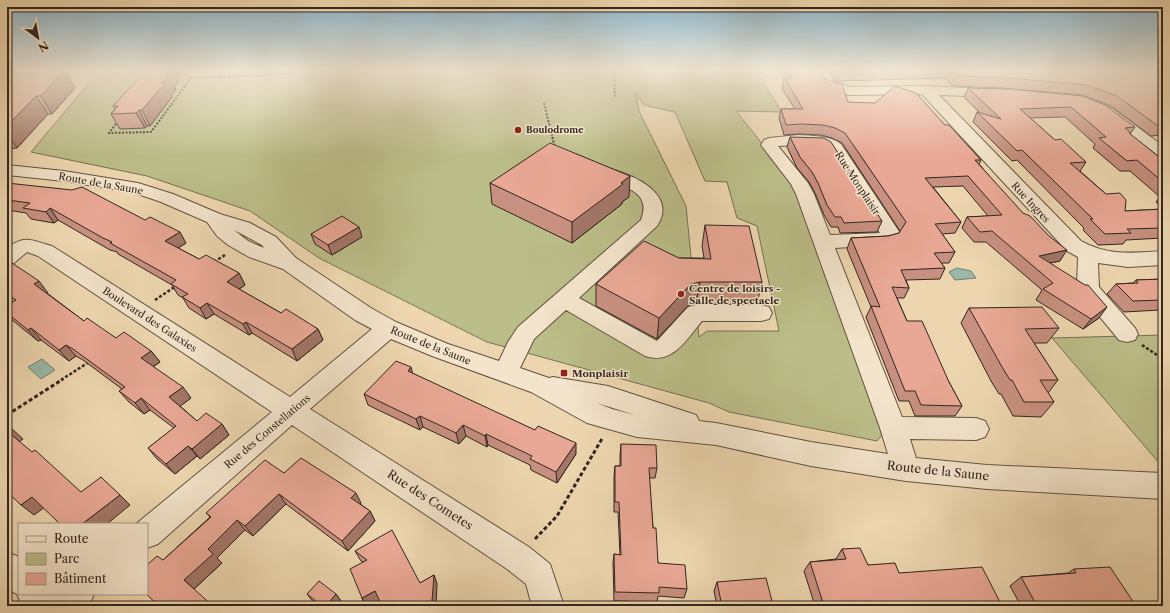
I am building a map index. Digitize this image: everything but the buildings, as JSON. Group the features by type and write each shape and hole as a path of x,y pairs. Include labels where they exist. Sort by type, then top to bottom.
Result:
{"street":[{"name":"Rue Ingres","path":"934,99 1068,242 1088,254 1115,260 1163,258"},
{"path":"1095,105 1110,114 1163,154"},
{"name":"Rue Monplaisir","path":"824,242 883,239 889,236 890,233 835,148 819,142 779,141 770,143 769,145 771,148 799,183 824,242 893,428 906,469"},
{"path":"505,373 510,365 519,342 526,333 646,227 654,213 653,201 650,196 639,187 556,152"},
{"name":"Route de la Saune","path":"7,170 71,176 138,188 167,198 213,218 227,235 242,245 252,251 289,263 343,300 388,328 422,343 540,386 596,415 637,426 716,434 811,454 906,469 987,477 1163,486"},
{"name":"Boulevard des Galaxies","path":"7,258 15,242 45,251 292,410"},
{"path":"1088,254 1088,287 1091,293 1127,334"},
{"path":"564,299 653,350 665,348 696,313 761,313"},
{"name":"Rue des Constellations","path":"148,533 388,328"},
{"name":"Rue des Cometes","path":"292,410 518,558 539,575 548,606"},
{"path":"893,428 976,429"},
{"path":"7,566 18,578"},
{"path":"34,595 44,606"},
{"path":"64,606 77,595"}],"path":[{"path":"119,121 109,133 151,132 176,99"},
{"path":"544,103 556,152"},
{"path":"211,264 229,252"},
{"path":"152,303 180,284"},
{"path":"1127,334 1163,359"},
{"path":"7,415 94,359"},
{"path":"518,558 557,516 604,435"}],"green space":[{"path":"76,99 636,99 639,111 686,206 699,337 707,331 779,331 757,226 737,218 727,182 705,181 675,112 644,105 639,99 773,99 782,112 736,111 787,175 796,190 882,435 877,441 729,412 709,403 487,342 319,258 250,211 147,176 31,152"},
{"path":"1163,335 1163,464 1160,464 1052,338"}],"shaded area":[{"path":"957,268 971,271 976,278 955,280 949,272"},
{"path":"42,359 55,370 41,379 28,367"}],"place":[{"name":"Boulodrome","path":"518,130"},
{"name":"Centre de loisirs - Salle de spectacle","path":"681,294"},
{"name":"Monplaisir","path":"564,373"}]}
